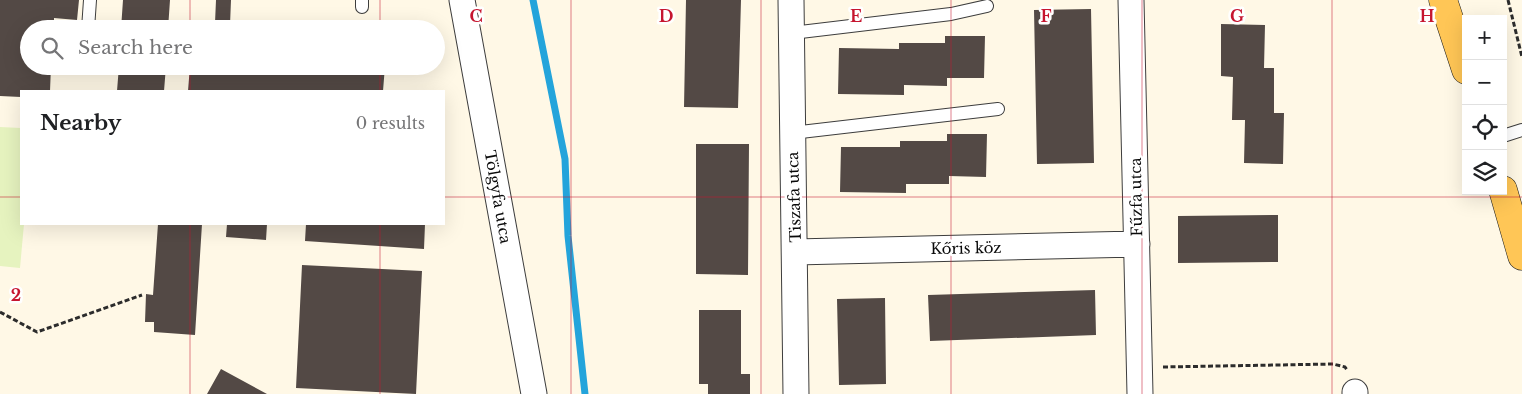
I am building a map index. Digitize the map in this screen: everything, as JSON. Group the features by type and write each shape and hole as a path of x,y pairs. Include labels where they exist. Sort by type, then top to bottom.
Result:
{"main road":[{"path":"1442,0 1463,60"},
{"path":"1504,195 1522,256"}],"street":[{"name":"Tölgyfa utca","path":"462,0 534,394"},
{"name":"Tiszafa utca","path":"791,0 792,133 796,252 796,394"},
{"name":"Fűzfa utca","path":"1131,0 1140,394"},
{"name":"Kőris köz","path":"796,252 1137,244"}],"lane":[{"path":"89,20 90,0"},
{"path":"792,33 951,14 987,6"},
{"path":"792,133 998,109"},
{"path":"1507,135 1522,130"}],"path":[{"path":"1508,0 1522,57"},
{"path":"0,312 37,332 142,295"},
{"path":"1140,368 1333,364 1345,367 1354,393"}],"green space":[{"path":"0,127 20,128 20,225 24,225 20,268 0,266"}],"building":[{"path":"0,0 79,0 77,20 54,18 54,20 20,20 20,75 51,75 50,90 20,90 20,97 0,96"},
{"path":"123,0 170,0 169,20 122,20"},
{"path":"216,0 231,0 230,20 215,20"},
{"path":"686,0 741,0 738,108 684,107"},
{"path":"1091,9 1094,163 1037,164 1034,10"},
{"path":"1221,24 1265,25 1264,68 1274,68 1274,113 1284,113 1283,164 1244,163 1245,120 1232,120 1233,77 1221,76"},
{"path":"945,36 985,36 984,78 947,78 947,86 904,85 904,95 838,94 839,48 899,49 899,43 945,43"},
{"path":"118,75 165,75 164,90 117,90"},
{"path":"189,75 384,75 383,90 188,90"},
{"path":"947,134 987,134 986,177 949,176 949,184 906,184 906,193 840,192 841,147 900,147 900,141 947,141"},
{"path":"696,144 749,144 748,275 696,274"},
{"path":"1278,215 1278,262 1178,263 1178,216"},
{"path":"158,225 202,225 195,335 154,332 154,322 145,322 146,294 153,295"},
{"path":"227,225 267,225 266,240 226,237"},
{"path":"306,225 425,225 424,249 305,241"},
{"path":"302,265 422,271 416,394 296,388"},
{"path":"1095,290 1096,335 930,341 928,295"},
{"path":"885,298 886,384 839,385 837,299"},
{"path":"699,310 741,310 741,374 750,374 750,394 708,394 708,384 699,384"},
{"path":"221,369 267,394 207,394"}],"waterway":[{"path":"533,0 565,159 568,236 585,394"}]}
